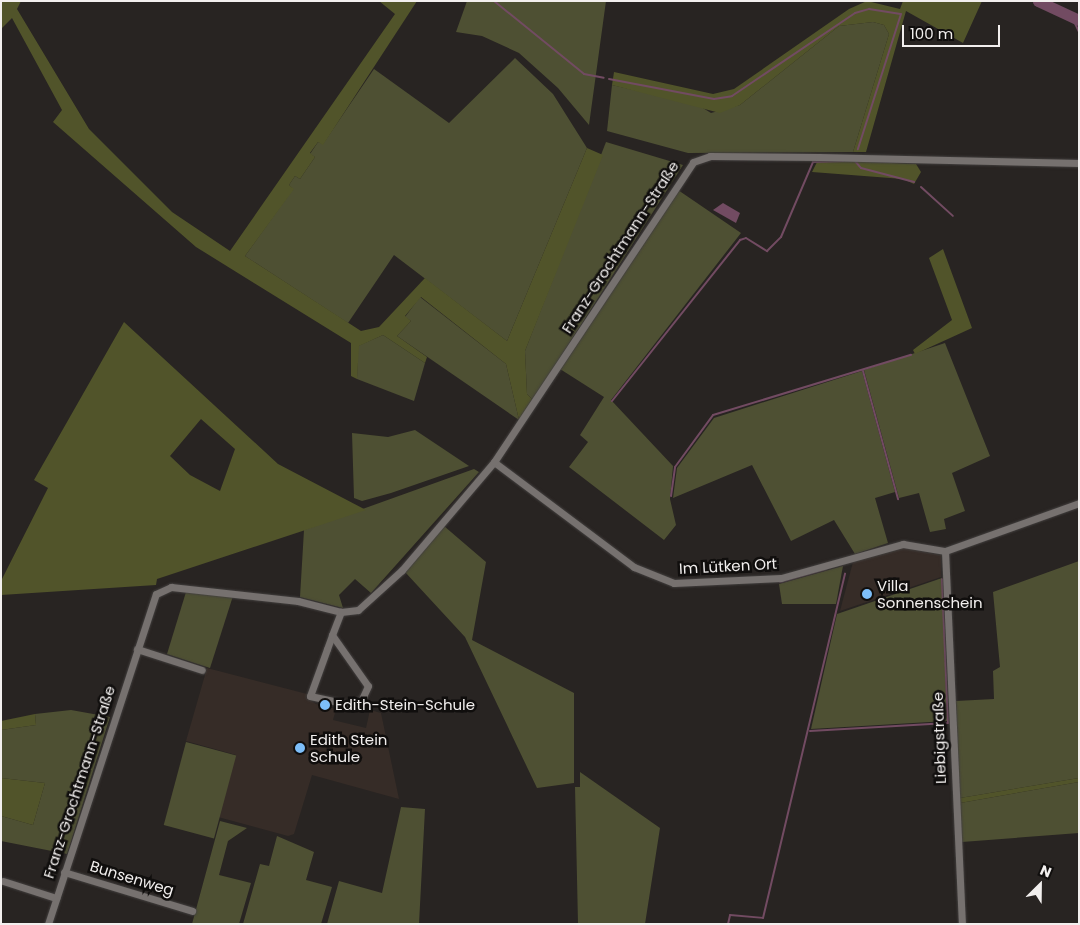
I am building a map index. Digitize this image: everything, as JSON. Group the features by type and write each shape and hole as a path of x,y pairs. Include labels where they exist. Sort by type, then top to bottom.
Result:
{"street":[{"name":"Franz-Grochtmann-Straße","path":"48,924 153,599 165,588 298,601 341,612 358,610 402,570 494,462 693,162 710,156 802,156 1079,163"},
{"name":"Im Lütken Ort","path":"494,462 634,567 663,581 781,578 903,544 945,551 1079,503"},
{"name":"Liebigstraße","path":"945,551 962,924"},
{"path":"332,636 368,686 362,699 352,705 310,696 332,636 341,612"},
{"path":"137,649 202,670"},
{"name":"Bunsenweg","path":"64,872 192,911"},
{"path":"3,881 56,898"}],"shaded area":[{"path":"723,203 740,213 736,223 713,210"},
{"name":"Villa Sonnenschein","path":"904,548 941,555 941,577 840,611 853,562"},
{"name":"Edith Stein Schule","path":"207,668 307,694 306,698 316,704 336,709 333,720 366,728 370,710 381,713 399,799 312,775 294,834 288,836 218,817 236,755 186,741"}],"green space":[{"path":"1,1 21,1 17,9 89,129 172,212 230,251 395,14 379,1 417,1 323,145 318,142 310,153 315,157 300,179 295,176 289,185 294,189 245,256 361,331 379,327 425,278 507,341 587,148 603,155 525,351 527,394 533,400 519,420 506,364 421,297 405,316 411,321 397,336 427,357 425,363 383,335 359,346 357,379 351,376 351,343 196,247 53,122 62,110 12,18 1,29"},
{"path":"467,1 606,1 589,125 558,88 519,53 482,36 456,32"},
{"path":"867,1 900,9 903,1 982,1 963,43 906,11 866,152 853,152 889,34 884,25 873,22 839,26 740,105 720,113 612,85 614,72 713,94 734,89 849,9"},
{"path":"873,22 884,25 889,34 853,152 688,153 607,131 612,85 698,105 711,113 740,105 839,26"},
{"path":"515,58 553,94 587,148 507,341 394,255 348,323 245,256 293,189 289,185 295,176 300,179 315,157 310,154 318,142 323,144 374,69 449,123"},
{"path":"606,142 683,165 533,400 527,394 525,351"},
{"path":"818,160 916,164 921,172 914,184 903,179 812,172"},
{"path":"678,190 741,233 611,400 673,466 670,499 676,525 664,540 569,467 588,442 580,435 604,397 560,369"},
{"path":"943,249 972,328 915,354 913,350 952,320 929,258"},
{"path":"420,297 506,364 519,420 397,336 411,321 405,317"},
{"path":"124,322 278,464 366,510 157,579 156,585 1,595 1,581 48,488 34,480","holes":["201,419 235,449 220,491 190,475 170,456"]},
{"path":"383,335 425,363 414,401 357,379 358,346"},
{"path":"945,343 990,456 952,473 965,511 944,519 946,529 930,532 919,493 899,498 864,370"},
{"path":"862,371 895,492 875,498 888,543 855,554 834,520 791,541 752,465 673,498 677,468 714,418"},
{"path":"415,430 469,466 391,493 362,501 354,498 352,433 388,437"},
{"path":"474,469 479,472 371,593 355,579 339,595 343,608 300,597 304,530"},
{"path":"444,526 486,562 472,640 574,693 574,783 537,788 465,637 405,572"},
{"path":"1079,561 1079,778 960,798 956,701 994,699 993,671 1000,667 993,592"},
{"path":"843,566 836,604 782,604 779,584"},
{"path":"942,578 947,721 811,729 837,614"},
{"path":"186,592 233,596 210,668 167,654"},
{"path":"71,710 110,717 67,854 1,841 1,816 33,825 45,783 1,778 1,730 36,725 35,714"},
{"path":"35,714 36,725 1,730 1,721"},
{"path":"186,742 236,755 214,839 164,825"},
{"path":"580,772 660,828 645,924 578,924 575,787 580,787"},
{"path":"1,778 45,783 33,825 1,816"},
{"path":"1079,778 1079,782 960,803 960,798"},
{"path":"1079,782 1079,833 962,842 960,803"},
{"path":"401,807 425,809 419,924 327,924 339,881 382,893"},
{"path":"220,821 247,828 228,841 219,875 251,883 239,924 192,924"},
{"path":"277,836 314,852 306,880 332,887 321,924 243,924 260,864 269,866"}],"waterway":[{"path":"494,1 584,74 604,78"},
{"path":"1038,1 1079,20"},
{"path":"609,79 714,99 732,96 855,13 869,9 901,14 858,149"},
{"path":"1072,17 1079,32"},
{"path":"612,401 740,240 746,238 767,251 781,237 813,162 843,161"},
{"path":"855,161 861,168 914,182"},
{"path":"921,187 953,216"},
{"path":"671,496 675,467 713,415 911,355"},
{"path":"863,371 898,499"},
{"path":"780,582 826,569"},
{"path":"728,924 730,915 763,918 845,574"},
{"path":"810,731 948,723 942,579"}],"place":[{"name":"Villa Sonnenschein","path":"867,594"},
{"name":"Edith-Stein-Schule","path":"325,705"},
{"name":"Edith Stein Schule","path":"300,748"}]}
